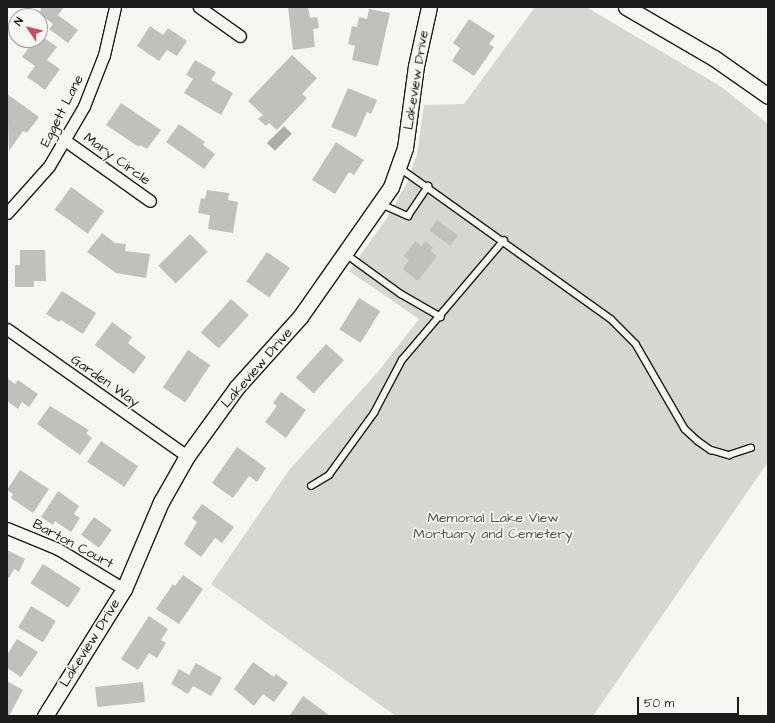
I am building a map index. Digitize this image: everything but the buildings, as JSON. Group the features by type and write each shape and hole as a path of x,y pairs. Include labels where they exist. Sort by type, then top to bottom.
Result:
{"street":[{"name":"Eggett Lane","path":"7,213 43,174 66,141 98,73 115,7"},
{"path":"199,7 240,36"},
{"name":"Lakeview Drive","path":"45,716 124,589 161,502 187,456 237,387 290,330 381,204 400,167 429,7"},
{"path":"626,7 714,58 768,96"},
{"name":"Mary Circle","path":"66,141 150,201"},
{"name":"Garden Way","path":"7,330 187,456"},
{"name":"Barton Court","path":"7,528 58,549 124,589"}],"lane":[{"path":"400,167 504,240 625,332 636,344 690,435 720,453 729,455 751,448"},
{"path":"381,204 408,216 428,186"},
{"path":"311,486 329,475 374,414 398,365 441,317 504,240"},
{"path":"346,254 401,294 441,317"}],"green space":[{"name":"Memorial Lake View Mortuary and Cemetery","path":"535,7 586,7 720,86 768,124 768,462 593,716 396,716 211,584 289,470 377,373 419,319 349,271 387,218 407,183 417,154 424,105 464,104"}],"shaded area":[{"path":"284,126 292,134 275,151 267,143"}]}
